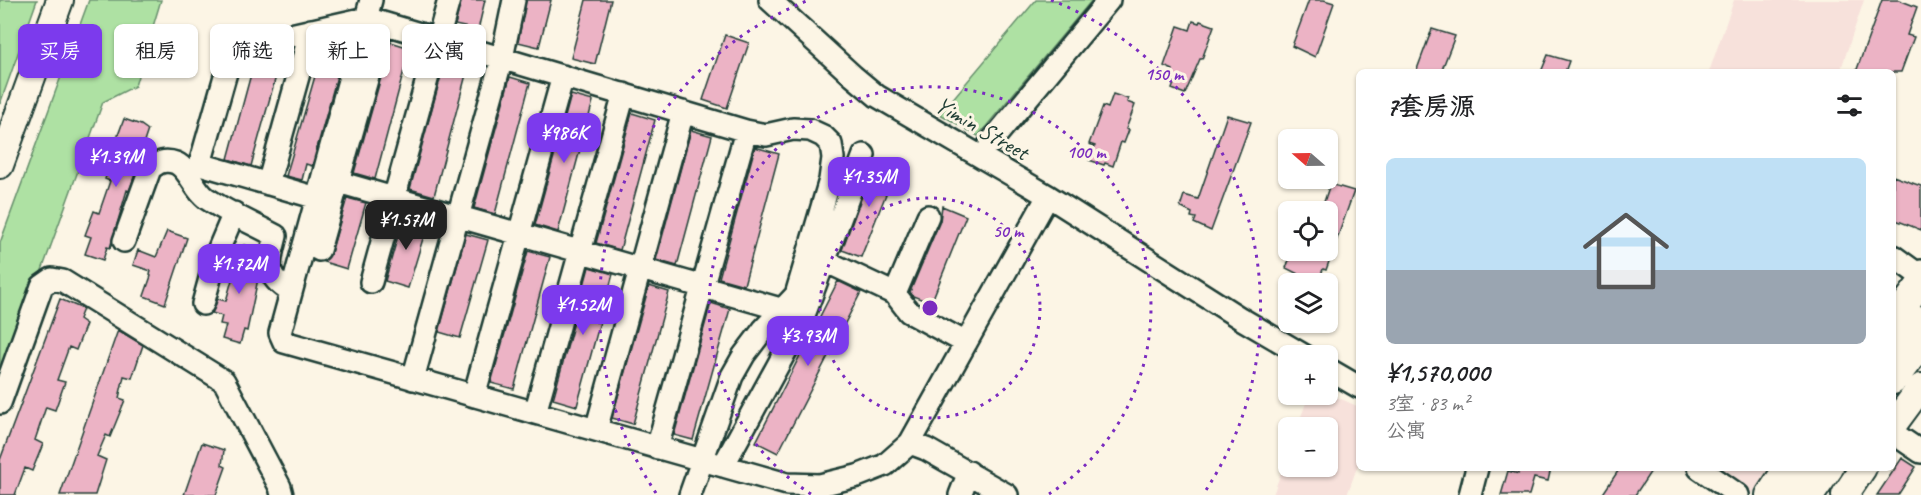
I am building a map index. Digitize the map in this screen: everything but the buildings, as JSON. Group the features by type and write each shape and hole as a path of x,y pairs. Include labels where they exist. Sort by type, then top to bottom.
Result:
{"main road":[{"path":"0,165 60,0"},
{"path":"1896,315 1919,280"},
{"path":"1896,349 1919,319"},
{"path":"1896,377 1921,345"},
{"path":"1896,421 1921,387"},
{"path":"1769,495 1785,471"},
{"path":"1790,495 1807,471"},
{"path":"1811,495 1828,471"},
{"path":"1845,495 1861,471"}],"street":[{"path":"443,24 449,0"},
{"path":"413,379 502,58 514,0"},
{"name":"Yimin Street","path":"770,0 878,96 1048,196 1286,345"},
{"path":"990,143 1109,0"},
{"path":"333,24 373,13 402,24"},
{"path":"319,250 338,182 373,13"},
{"path":"373,13 291,292 280,333 284,342 713,464 787,484 820,485 857,476 885,465 910,443 1048,196"},
{"path":"306,31 233,48 200,164 317,198"},
{"path":"268,184 306,48"},
{"path":"486,53 766,135 793,129 810,130 823,135 831,144 833,158 830,180 796,295 763,330 732,376 713,464"},
{"path":"474,396 563,76"},
{"path":"371,282 428,78"},
{"path":"535,413 624,94"},
{"path":"596,430 683,112"},
{"path":"657,448 746,130"},
{"path":"690,495 713,464 801,323 864,155"},
{"path":"124,241 147,176 158,163 173,162 182,166 194,186 206,197 276,236 270,260 271,272 278,284 291,292"},
{"path":"338,182 784,310"},
{"path":"203,304 217,253 234,213"},
{"path":"896,294 928,216"},
{"path":"1896,259 1919,280"},
{"path":"825,261 896,294 909,312 966,343"},
{"path":"0,403 42,286 52,279 63,281 224,381 280,487 282,495"},
{"path":"1338,375 1356,385"},
{"path":"1896,435 1921,452"},
{"path":"910,443 969,472 1007,495"},
{"path":"1470,495 1476,471"},
{"path":"1703,471 1738,495"},
{"path":"960,495 969,472"}],"shaded area":[{"path":"1734,0 1864,0 1841,69 1710,69"},
{"path":"1338,398 1356,406 1356,470 1347,495 1273,495 1279,477 1338,477 1338,417 1301,417 1305,405 1338,405"},
{"path":"1717,471 1769,471 1751,495"}],"green space":[{"path":"0,0 37,0 28,24 18,24 18,53 0,104"},
{"path":"89,0 161,0 154,24 114,24 114,78 137,78 135,86 103,102 0,386 0,243 60,78 102,78 102,24 80,24"},
{"path":"1036,0 1092,0 978,136 940,114"}]}
